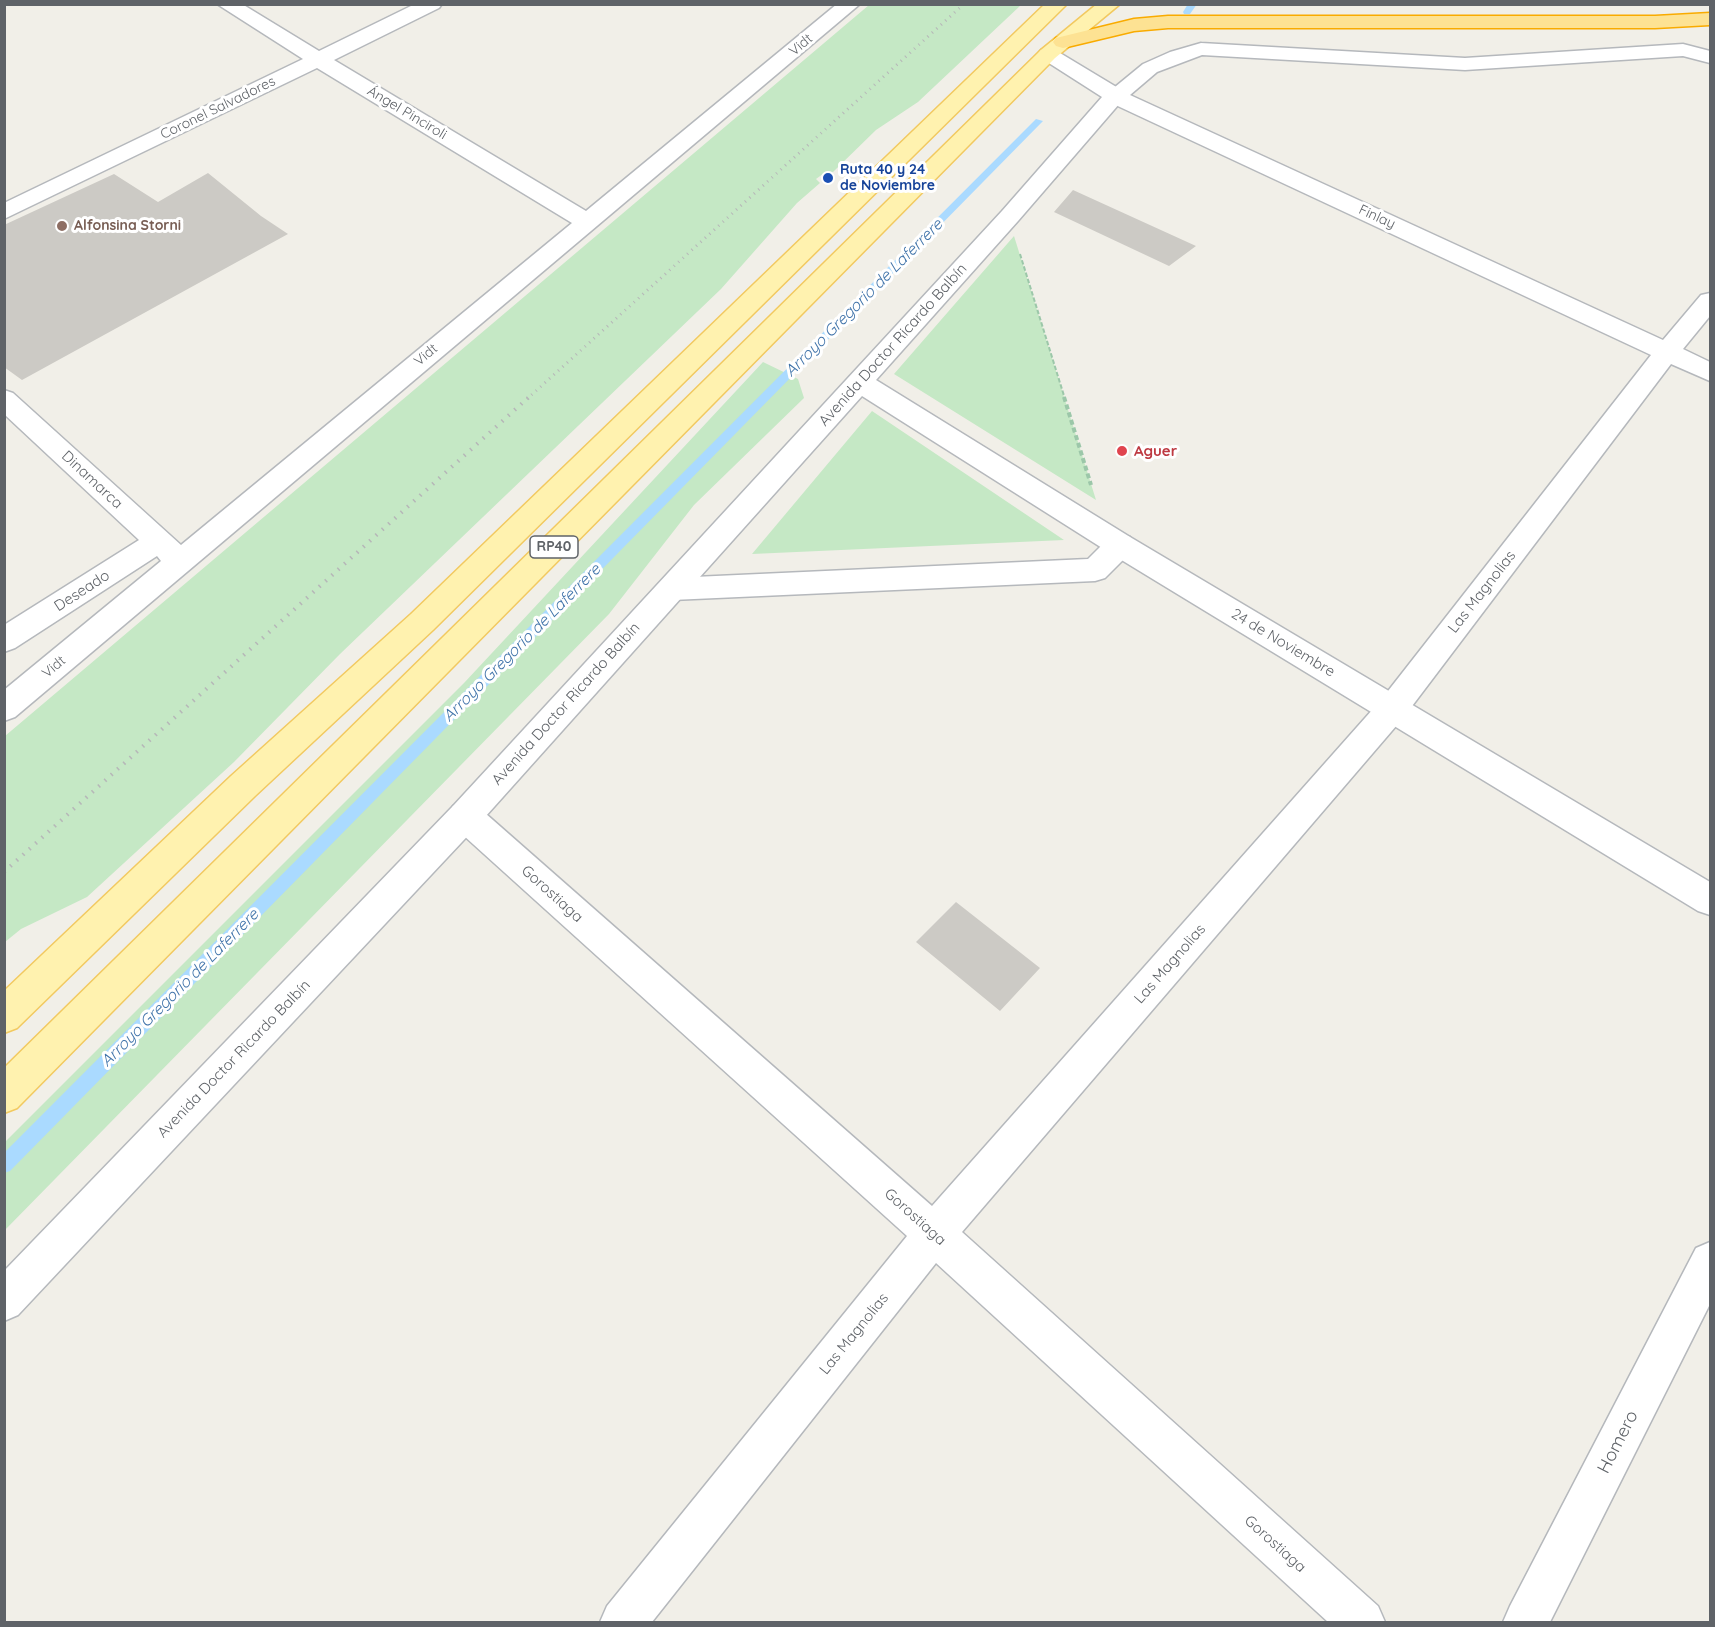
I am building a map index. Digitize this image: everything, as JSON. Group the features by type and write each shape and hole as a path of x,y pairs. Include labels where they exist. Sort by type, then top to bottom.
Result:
{"highway":[{"path":"1056,48 1134,24 1168,22 1655,22 1710,19"}],"main road":[{"name":"RP40","path":"4,1016 243,786 422,622 1057,4"},
{"name":"RP40","path":"4,1095 1056,48 1110,4"}],"street":[{"name":"Ángel Pinciroli","path":"227,4 587,222"},
{"name":"Coronel Salvadores","path":"4,212 432,4"},
{"name":"Vidt","path":"4,708 170,551 587,222 850,4"},
{"name":"Finlay","path":"1056,48 1114,96 1710,372"},
{"name":"Avenida Doctor Ricardo Balbín","path":"4,1301 465,816 1010,216 1114,96 1150,68 1177,56 1201,49 1465,64 1683,50 1704,55"},
{"name":"Las Magnolias","path":"623,1623 934,1234 1392,709 1667,352 1710,301"},
{"name":"24 de Noviembre","path":"858,382 1120,545 1710,900"},
{"name":"Dinamarca","path":"4,399 170,551"},
{"path":"672,589 1095,570 1120,545"},
{"name":"Deseado","path":"4,640 170,551"},
{"name":"Gorostiaga","path":"465,816 934,1234 1362,1623"},
{"name":"Homero","path":"1526,1623 1710,1262"}],"path":[{"path":"1010,216 1014,236 1096,500 1120,545"}],"green space":[{"path":"869,5 1021,5 918,102 876,130 833,172 827,171 816,179 820,183 797,203 721,289 340,654 234,762 87,897 21,929 5,942 5,736"},
{"path":"1014,236 1052,358 1096,500 894,374"},
{"path":"763,362 798,379 804,398 694,505 609,614 5,1230 5,1142 464,683"},
{"path":"872,411 1064,540 752,554"}],"building":[{"path":"208,173 261,216 288,234 22,380 4,367 4,225 114,174 158,202"},
{"path":"1073,190 1196,246 1169,266 1054,212"},
{"path":"956,902 1040,968 1000,1011 916,942"}],"waterway":[{"name":"Arroyo Gregorio de Laferrere","path":"1187,12 1193,4"},
{"name":"Arroyo Gregorio de Laferrere","path":"4,1165 1039,121"}],"railway":[{"path":"527,399 964,4"},
{"path":"4,872 529,397"}],"place":[{"name":"Ruta 40 y 24 de Noviembre","path":"828,178"},
{"name":"Alfonsina Storni","path":"62,226"},
{"name":"Aguer","path":"1122,451"}]}
